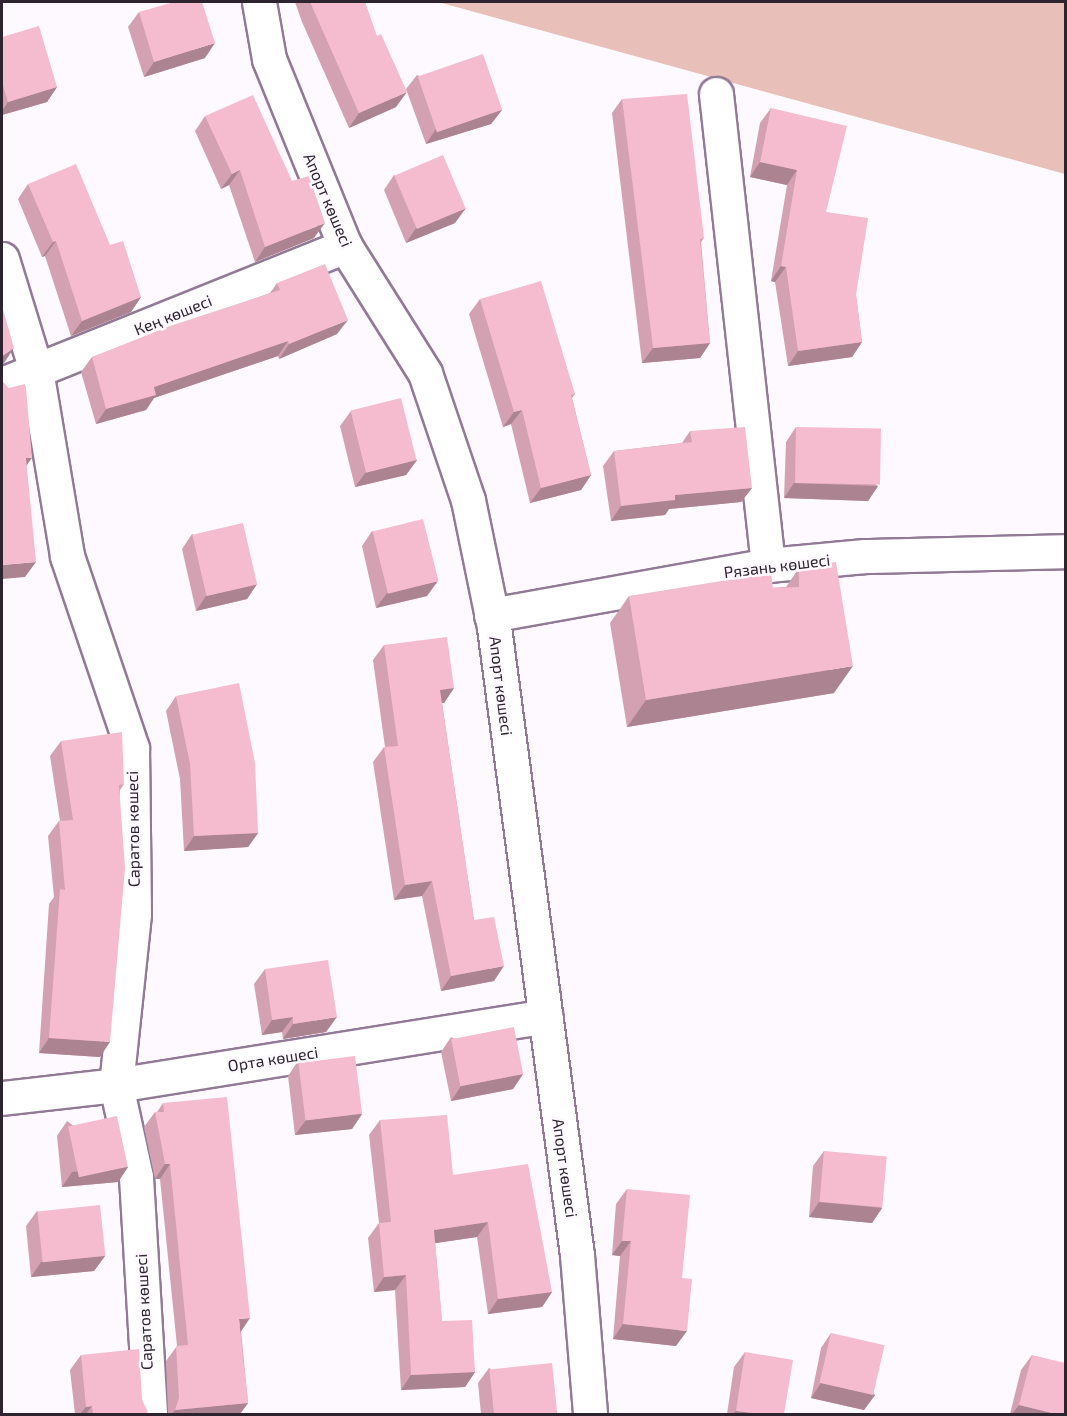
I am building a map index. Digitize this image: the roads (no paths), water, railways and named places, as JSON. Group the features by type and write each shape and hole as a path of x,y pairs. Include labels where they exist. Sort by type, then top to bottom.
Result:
{"street":[{"name":"Апорт көшесі","path":"259,2 269,59 345,246 425,373 468,500 491,615 577,1256 590,1414"},
{"path":"717,94 768,565"},
{"name":"Кең көшесі","path":"2,384 345,246"},
{"name":"Саратов көшесі","path":"2,259 36,370 67,556 132,748 134,914 116,1085 135,1177 150,1414"},
{"name":"Рязань көшесі","path":"491,615 768,565 865,556 1065,551"},
{"name":"Орта көшесі","path":"2,1098 116,1085 544,1016"}]}
